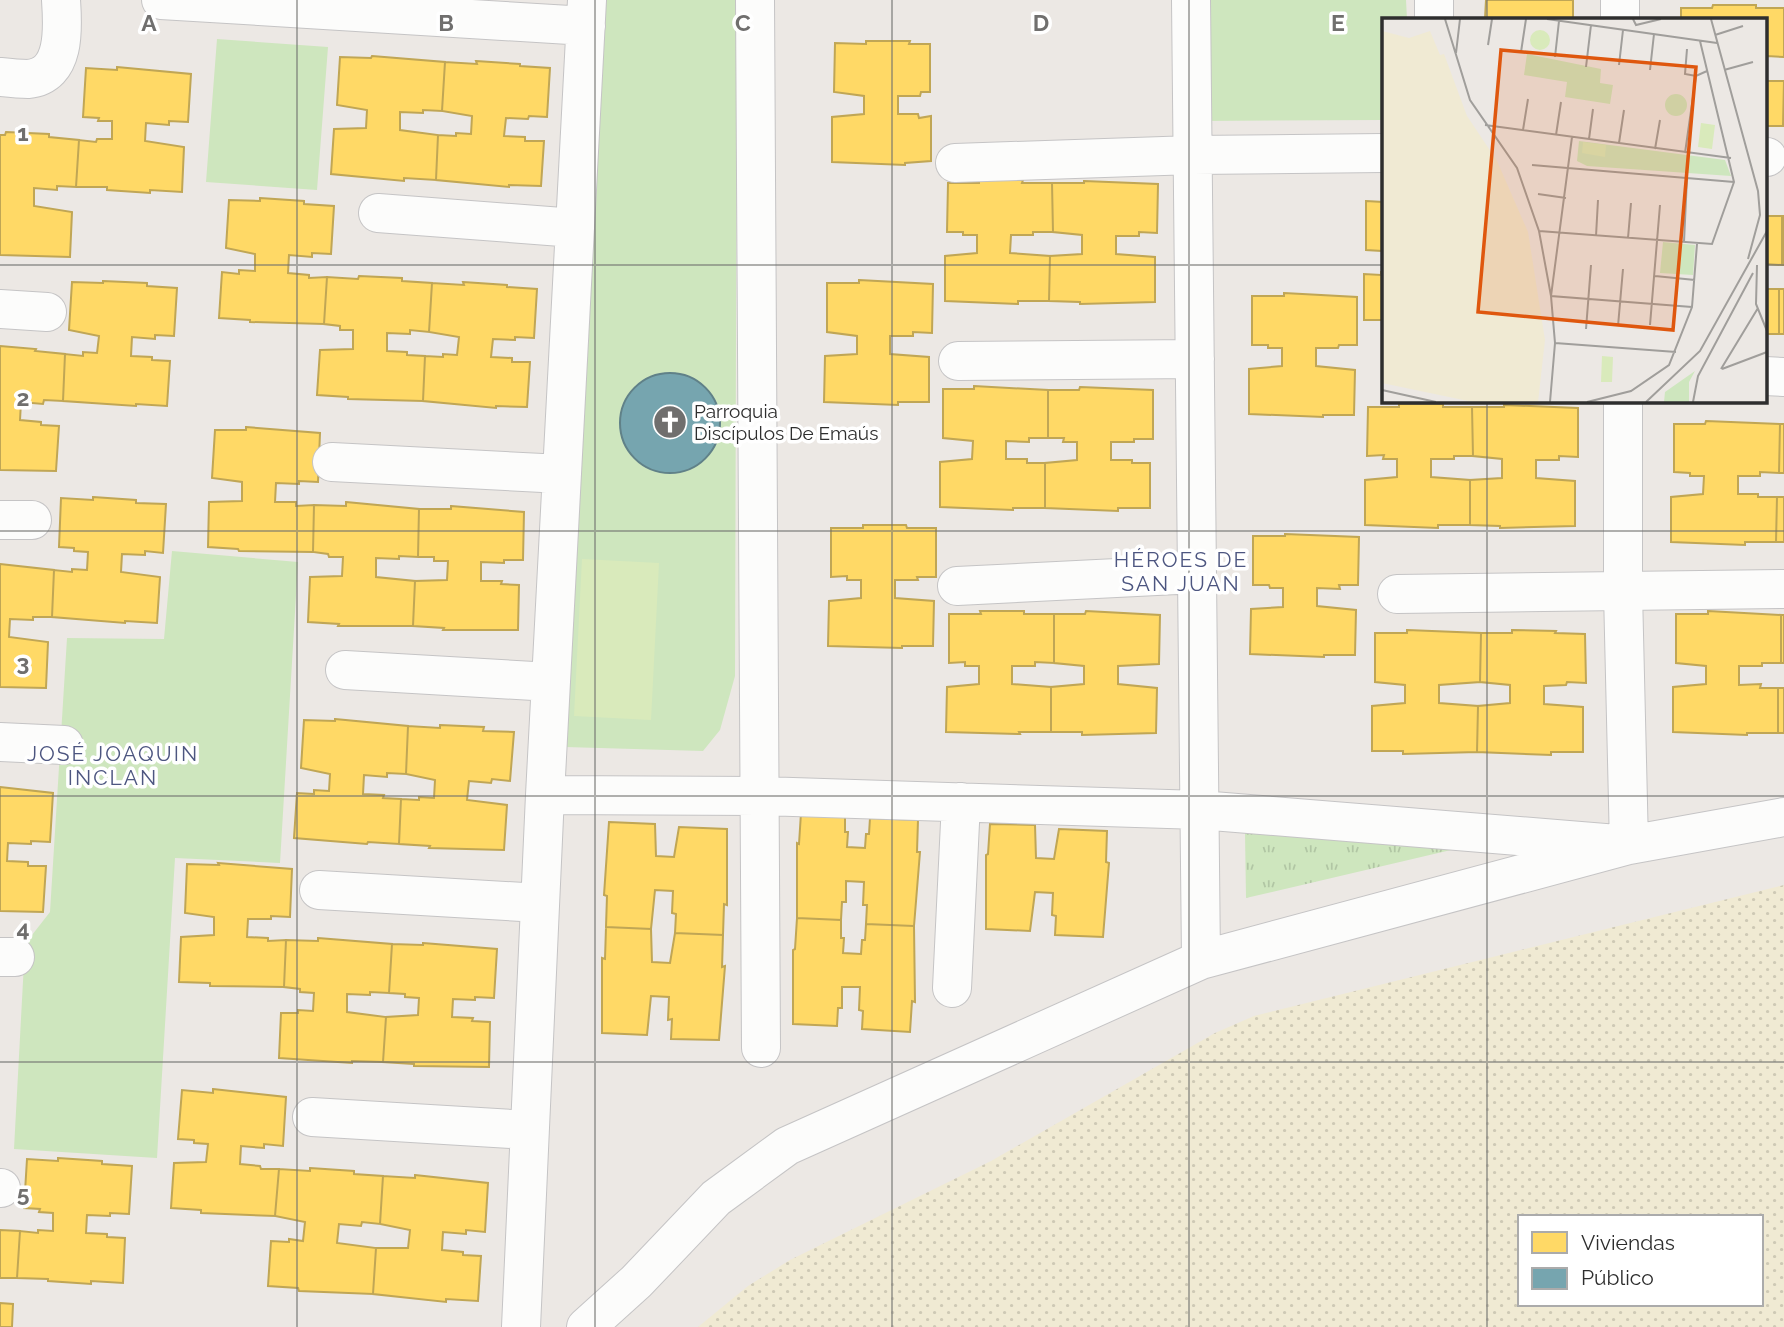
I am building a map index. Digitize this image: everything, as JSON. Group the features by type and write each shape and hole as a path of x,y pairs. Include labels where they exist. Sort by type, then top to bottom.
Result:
{"street":[{"path":"0,78 29,79 52,68 57,59 62,27 61,0"},
{"path":"160,0 586,13 545,795 521,1327"},
{"path":"755,0 761,1048"},
{"path":"1191,0 1201,960"},
{"path":"1434,0 1434,18"},
{"path":"1620,0 1620,18"},
{"path":"955,163 1193,155 1382,153"},
{"path":"378,213 575,228"},
{"path":"0,309 47,312"},
{"path":"958,361 1195,359"},
{"path":"1766,376 1784,377"},
{"path":"1623,402 1623,592 1629,845"},
{"path":"332,461 562,474"},
{"path":"957,586 1197,574"},
{"path":"1397,594 1784,589"},
{"path":"345,670 551,682"},
{"path":"0,742 64,745"},
{"path":"545,795 759,796 1200,810 1629,845"},
{"path":"951,988 961,802"},
{"path":"586,1327 636,1282 716,1198 787,1146 1201,960 1629,845 1784,817"},
{"path":"319,890 540,903"},
{"path":"312,1117 529,1130"}],"green space":[{"path":"594,0 737,0 735,676 720,730 703,751 565,747"},
{"path":"1200,0 1406,0 1407,18 1382,18 1382,120 1201,121"},
{"path":"217,39 328,47 317,190 206,182"},
{"path":"172,551 298,562 280,863 175,858 157,1158 14,1149 25,944 50,912 67,638 164,639"},
{"path":"582,559 659,563 651,720 574,716"},
{"path":"1245,833 1485,842 1246,898"}],"sand":[{"path":"1784,885 1784,1327 698,1327 748,1286 790,1260 991,1161 1215,1033 1254,1016"}],"building: Viviendas":[{"path":"1486,0 1573,0 1573,18 1485,18"},
{"path":"1713,5 1756,5 1756,8 1784,8 1784,57 1767,56 1766,60 1766,18 1681,18 1681,8 1712,8"},
{"path":"866,41 930,44 930,92 921,92 920,96 898,96 898,114 918,114 919,118 931,116 931,161 905,165 832,162 832,117 864,114 864,96 834,92 835,43 866,44"},
{"path":"372,56 445,62 442,111 400,112 400,130 438,135 436,180 404,178 404,181 331,174 334,129 366,128 367,110 337,105 340,57"},
{"path":"476,61 550,68 547,117 506,118 504,136 525,137 525,141 544,141 541,186 509,187 436,180 438,135 471,134 472,116 442,111 445,62 477,64"},
{"path":"117,67 191,74 188,122 169,121 169,125 146,123 145,141 184,147 182,192 150,190 150,193 107,190 107,187 76,187 79,140 96,142 97,139 112,139 112,121 83,117 86,68 117,70"},
{"path":"1766,81 1784,81 1783,126 1766,126"},
{"path":"6,132 49,134 49,137 79,140 76,187 57,186 57,190 34,188 34,206 72,212 70,257 0,255 0,135 5,135"},
{"path":"979,180 1052,183 1053,232 1011,235 1010,253 1050,256 1049,301 1018,301 1018,304 945,301 945,256 977,253 977,235 947,232 948,183 979,183"},
{"path":"1084,181 1158,184 1157,233 1139,232 1139,236 1116,236 1116,254 1155,257 1155,302 1080,304 1049,301 1050,256 1082,254 1082,235 1053,232 1052,183"},
{"path":"260,198 334,206 331,254 312,253 312,257 289,255 288,273 309,275 309,278 327,277 324,324 250,322 219,318 222,272 239,274 239,270 255,271 255,254 226,248 229,200 260,201"},
{"path":"1366,201 1382,202 1382,251 1366,250"},
{"path":"1766,216 1782,216 1782,265 1766,264"},
{"path":"1784,216 1784,265 1782,265"},
{"path":"1382,272 1382,320 1364,320 1364,274 1381,275"},
{"path":"359,276 402,278 402,281 432,283 429,332 410,330 410,334 387,333 387,351 425,356 423,401 348,399 317,395 320,350 353,349 353,330 340,330 340,326 324,324 327,277 358,279"},
{"path":"859,280 933,284 932,333 913,332 913,336 890,336 890,354 929,357 929,402 898,402 898,405 824,402 825,356 857,354 857,336 827,332 827,283 859,283"},
{"path":"72,282 147,283 147,286 177,288 174,336 155,335 155,339 132,337 131,356 170,361 167,406 63,401 65,354 83,356 83,352 97,353 99,336 69,330"},
{"path":"463,282 537,289 534,338 493,339 491,357 512,358 512,362 530,362 527,407 496,408 423,401 425,356 457,355 459,337 429,332 432,283 464,285"},
{"path":"1766,289 1779,289 1779,334 1766,334"},
{"path":"1779,289 1784,289 1784,334 1779,334"},
{"path":"1284,293 1357,297 1357,345 1316,348 1316,366 1355,370 1354,415 1323,417 1249,414 1249,369 1282,366 1282,348 1252,345 1252,296 1284,296"},
{"path":"0,346 65,354 63,401 44,400 43,404 21,402 20,420 59,426 56,471 0,470"},
{"path":"974,386 1048,390 1048,438 1029,438 1029,442 1006,441 1006,459 1027,459 1027,463 1045,463 1045,508 1013,510 940,507 940,462 972,459 973,441 943,438 943,389 974,389"},
{"path":"1080,387 1153,390 1153,439 1111,442 1111,460 1150,463 1150,508 1118,508 1118,511 1045,508 1045,463 1077,460 1077,442 1063,442 1064,438 1048,438 1048,390 1079,390"},
{"path":"1399,404 1472,407 1473,456 1431,459 1431,477 1470,480 1470,525 1438,525 1438,528 1365,525 1365,480 1397,477 1397,459 1383,459 1384,455 1367,456 1368,407 1399,407"},
{"path":"1504,405 1578,408 1578,457 1559,456 1559,460 1536,460 1536,478 1575,481 1575,526 1500,528 1470,525 1470,480 1502,478 1502,459 1473,456 1472,407"},
{"path":"1706,421 1780,424 1779,473 1760,472 1760,476 1738,476 1738,494 1777,497 1776,542 1745,542 1745,545 1671,542 1671,497 1703,494 1704,476 1674,472 1674,424 1705,424"},
{"path":"1780,424 1784,424 1784,473 1779,473"},
{"path":"246,427 320,433 318,482 276,483 275,502 296,502 296,506 314,505 313,552 239,551 208,547 209,502 242,501 242,482 212,478 215,430 246,430"},
{"path":"93,497 166,504 163,553 145,551 145,555 122,554 121,572 160,577 157,623 52,617 54,570 87,570 88,552 59,547 61,498 93,500"},
{"path":"1777,497 1784,497 1784,542 1776,542"},
{"path":"346,502 419,509 418,557 376,558 376,577 415,581 413,626 338,626 339,624 308,622 310,577 342,576 343,557 329,557 328,554 313,552 314,505 346,506"},
{"path":"451,506 524,512 523,560 481,562 481,581 502,581 501,584 519,585 518,630 443,630 444,628 413,626 415,581 447,580 448,561 434,561 434,557 418,557 419,509 451,509"},
{"path":"863,525 936,528 936,577 895,580 895,598 934,601 933,646 828,646 829,601 861,598 861,580 847,580 847,576 831,577 831,528 863,528"},
{"path":"1285,534 1359,537 1358,585 1339,585 1340,589 1317,588 1317,606 1356,610 1355,655 1324,657 1250,654 1251,609 1283,607 1283,588 1253,585 1253,536"},
{"path":"0,564 54,570 52,617 10,619 9,637 48,642 46,688 0,687"},
{"path":"980,611 1054,614 1054,663 1035,662 1035,666 1012,666 1012,684 1051,687 1051,732 946,732 947,687 979,684 979,666 965,666 965,662 949,663 949,614 981,614"},
{"path":"1086,611 1160,615 1159,664 1118,666 1118,684 1157,688 1156,733 1082,735 1082,732 1051,732 1051,687 1084,684 1084,666 1054,663 1054,614 1085,614"},
{"path":"1708,611 1781,615 1781,663 1739,666 1739,685 1761,684 1760,688 1778,688 1778,733 1747,735 1673,732 1673,687 1706,684 1706,666 1676,663 1676,614 1708,614"},
{"path":"1781,615 1784,615 1784,663 1781,663"},
{"path":"1407,630 1481,633 1480,682 1439,685 1439,703 1478,706 1477,752 1403,754 1403,751 1372,751 1372,706 1405,703 1405,685 1375,682 1375,633 1407,633"},
{"path":"1512,630 1585,634 1586,683 1567,682 1566,685 1544,686 1544,704 1583,707 1583,752 1551,752 1551,755 1477,752 1478,706 1510,703 1510,685 1480,682 1481,633 1512,633"},
{"path":"1778,688 1784,688 1784,733 1778,733"},
{"path":"335,719 408,726 406,774 387,773 387,777 364,775 363,794 401,799 399,844 294,838 297,793 329,791 330,774 301,768 304,720"},
{"path":"440,725 484,727 483,731 514,732 510,781 469,781 467,800 507,805 504,850 429,848 430,846 399,844 401,799 434,798 435,780 406,774 408,726 440,728"},
{"path":"0,787 53,793 50,842 8,843 7,861 28,862 28,866 46,866 43,912 0,911"},
{"path":"801,813 845,815 847,847 865,848 870,818 918,820 917,852 920,852 914,926 866,924 864,882 846,881 846,902 842,902 841,920 797,918 797,843 799,844"},
{"path":"609,822 655,824 656,856 674,857 679,827 727,829 727,905 724,904 723,935 675,933 673,891 655,890 651,929 606,927 607,896 604,895"},
{"path":"990,824 1035,825 1036,858 1054,859 1059,829 1107,831 1106,862 1109,863 1103,937 1055,935 1053,893 1035,892 1030,931 986,929 986,855"},
{"path":"218,863 292,869 290,917 248,919 247,937 268,938 268,941 286,940 284,987 210,986 210,983 179,982 181,937 214,935 214,917 185,913 187,864 219,865"},
{"path":"797,918 841,920 843,953 861,954 866,924 914,926 915,1002 912,1001 910,1032 862,1029 860,987 842,987 842,1008 838,1008 837,1026 793,1024 793,950"},
{"path":"606,927 651,929 652,962 670,963 675,933 723,935 722,967 725,966 719,1040 671,1039 669,997 651,996 647,1035 602,1033 602,958 605,959"},
{"path":"318,938 392,944 389,993 347,994 347,1012 386,1017 383,1062 352,1063 279,1058 281,1013 313,1011 314,993 284,987 286,940 318,941"},
{"path":"423,943 497,949 494,998 453,999 452,1017 490,1022 489,1067 414,1066 383,1062 386,1017 418,1015 419,998 389,993 392,944"},
{"path":"213,1089 286,1097 283,1146 241,1146 240,1164 260,1166 261,1169 279,1169 275,1216 201,1213 201,1210 171,1208 174,1163 206,1162 208,1144 178,1139 182,1090 213,1093"},
{"path":"58,1158 132,1166 129,1214 87,1215 86,1233 125,1238 123,1283 91,1281 91,1284 17,1278 20,1231 53,1231 53,1213 24,1208 27,1159 58,1161"},
{"path":"310,1168 383,1176 380,1224 339,1224 337,1243 376,1248 373,1294 299,1291 298,1288 268,1286 271,1241 303,1241 305,1222 275,1216 279,1169 310,1171"},
{"path":"415,1175 488,1183 485,1232 443,1232 442,1250 481,1256 478,1301 446,1299 446,1302 373,1294 376,1248 408,1248 410,1230 380,1224 383,1176 415,1178"},
{"path":"0,1230 20,1231 17,1278 0,1278"},
{"path":"0,1303 13,1304 12,1327 0,1327"}],"building: Público":[{"name":"Parroquia Discípulos De Emaús","path":"670,373 689,377 706,387 716,404 720,423 716,442 706,459 689,469 670,473 651,469 634,459 624,442 620,423 624,404 634,387 651,377"}],"place":[{"name":"Parroquia Discípulos De Emaús","path":"670,422"}],"district":[{"name":"HÉROES DE SAN JUAN","path":"1181,572"},
{"name":"JOSÉ JOAQUIN INCLAN","path":"113,766"}]}
